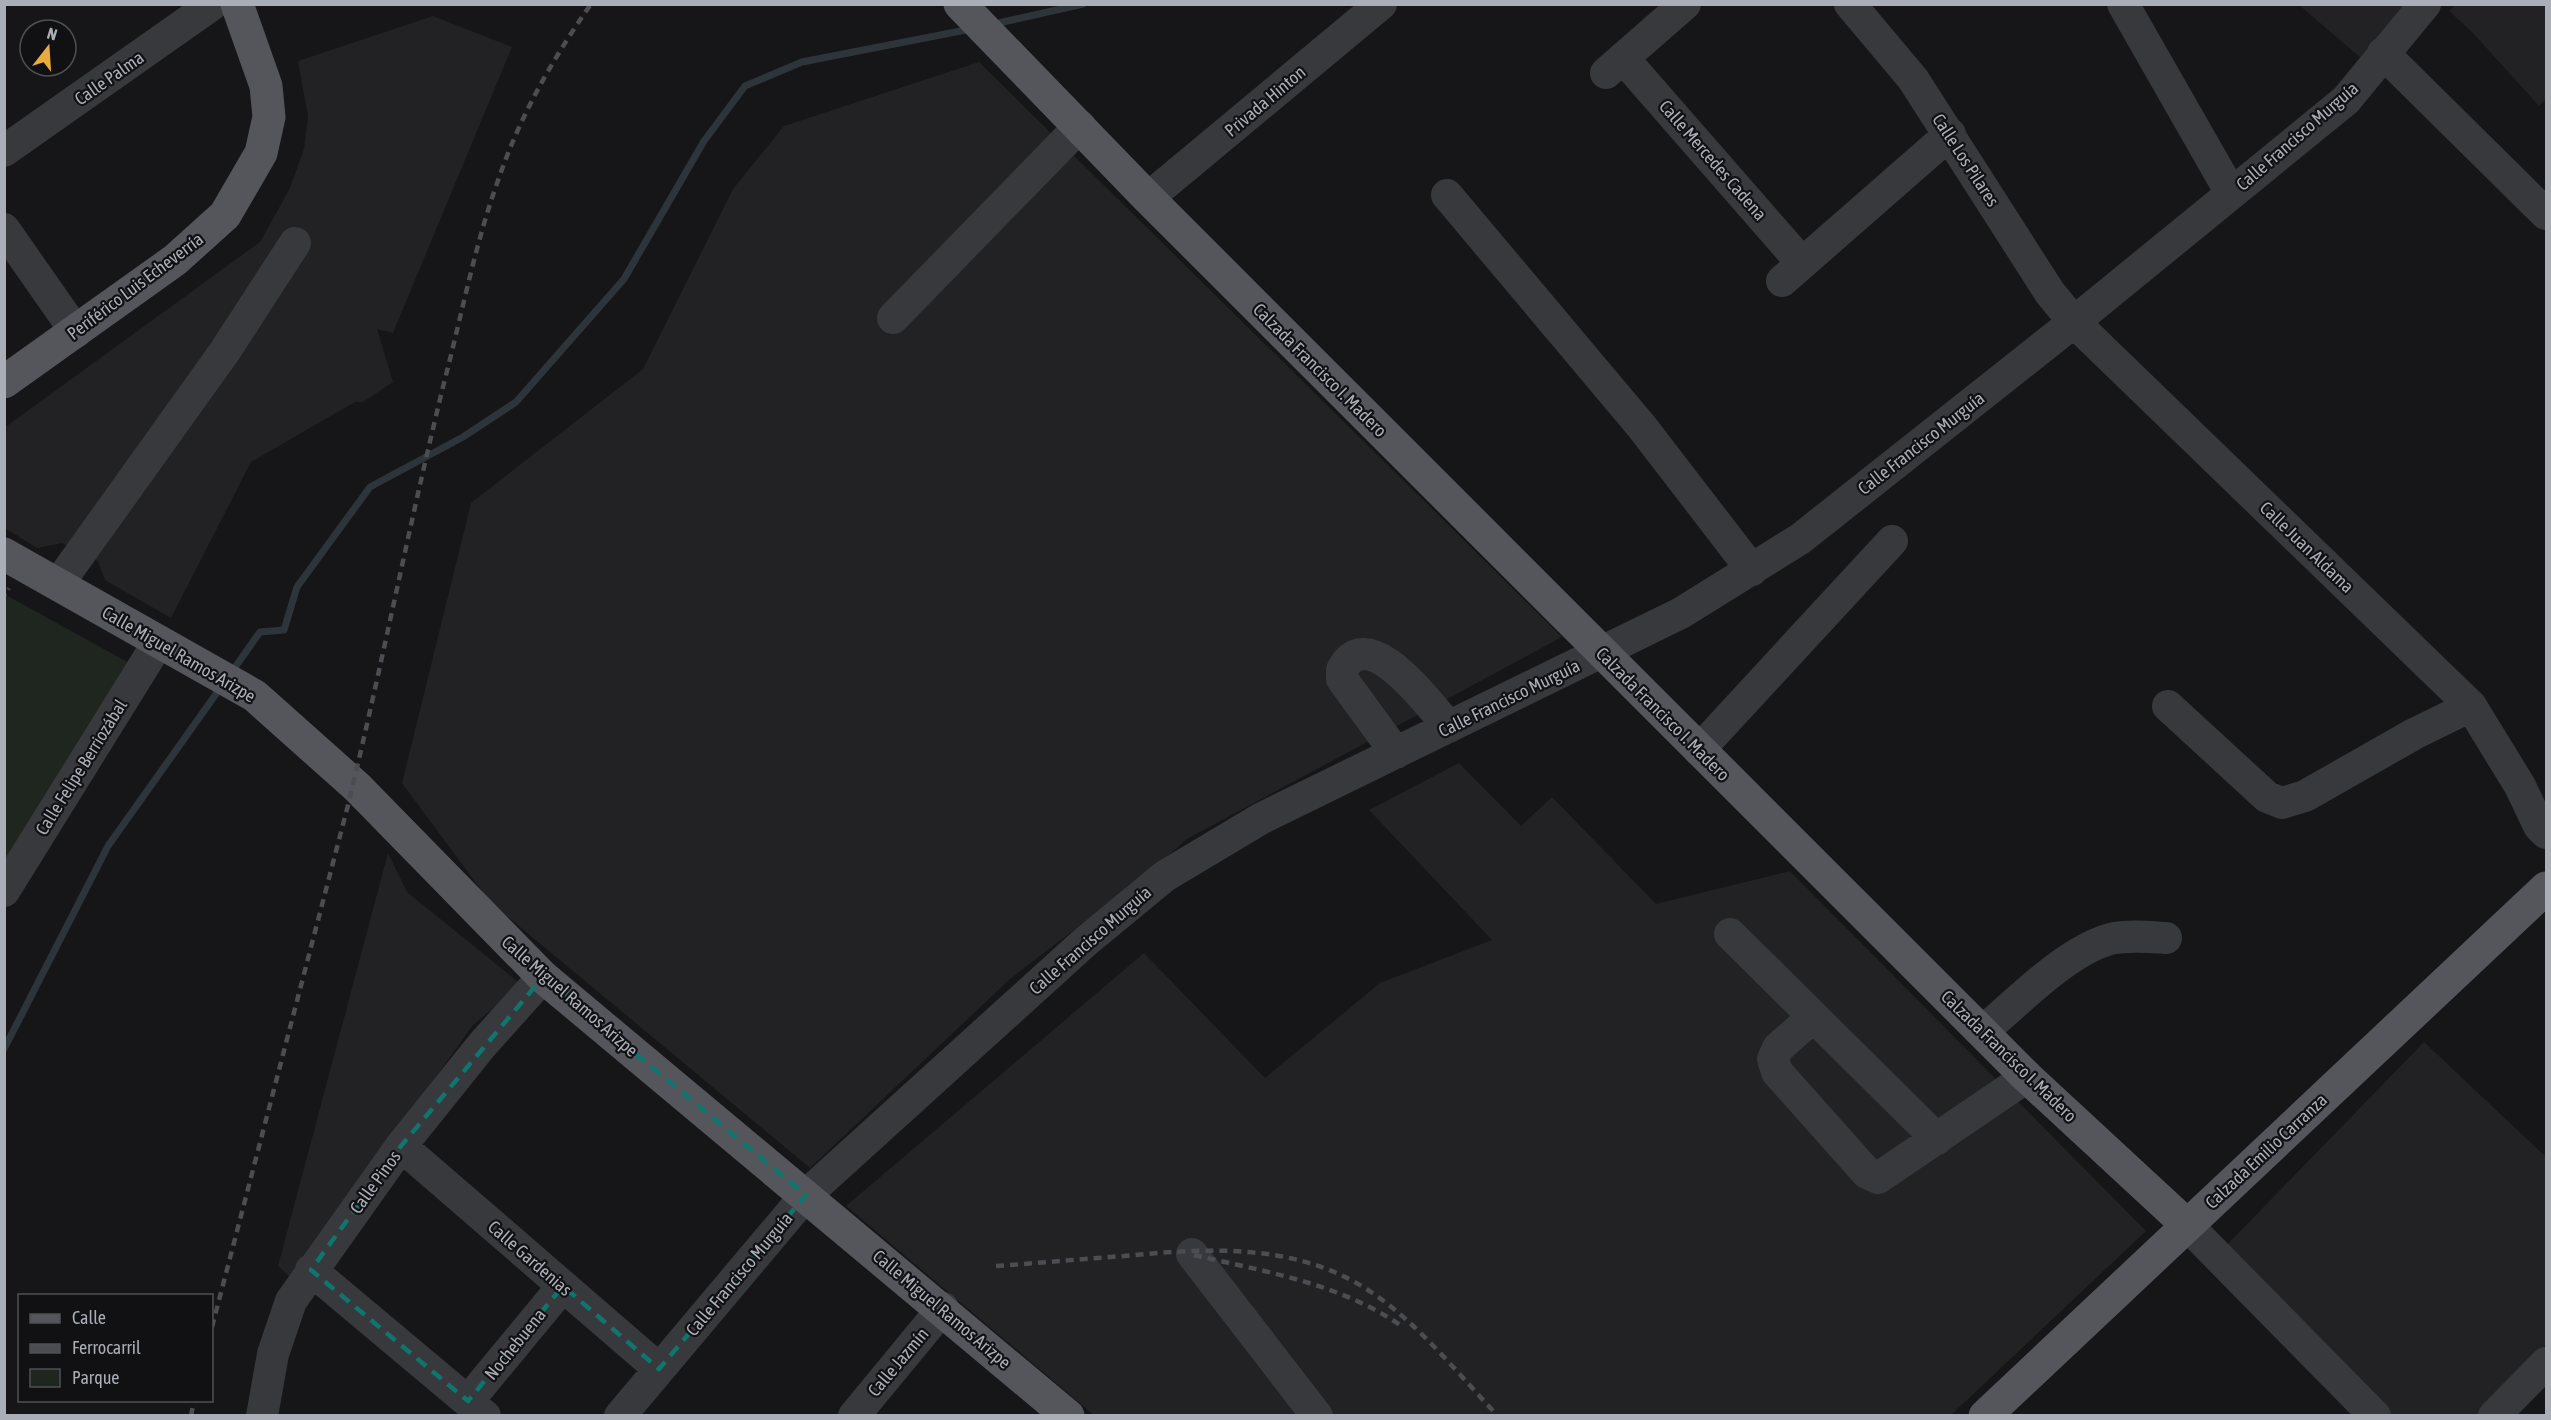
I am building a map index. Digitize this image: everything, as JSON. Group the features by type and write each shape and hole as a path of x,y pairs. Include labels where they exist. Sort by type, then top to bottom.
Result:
{"main road":[{"name":"Periférico Luis Echeverría","path":"4,382 175,260 225,215 261,153 269,117 266,86 237,4"},
{"name":"Calzada Francisco I. Madero","path":"960,4 1148,198 2027,1077 2187,1225"},
{"name":"Calle Miguel Ramos Arizpe","path":"4,554 59,583 158,643 255,696 357,787 543,977 942,1308 1068,1416"},
{"name":"Calzada Emilio Carranza","path":"1985,1416 2547,888"}],"street":[{"name":"Calle Palma","path":"4,151 213,4"},
{"name":"Privada Hinton","path":"1148,198 1381,4"},
{"name":"Calle Mercedes Cadena","path":"1685,4 1614,65 1792,272 1950,134"},
{"name":"Calle Los Pilares","path":"1850,4 1913,79 2050,293 2074,322"},
{"path":"2122,4 2231,193"},
{"name":"Calle Francisco Murguía","path":"620,1416 806,1195 1085,942 1165,876 1262,818 1602,654 1681,613 1800,539 2074,322 2346,99 2425,4"},
{"path":"2384,53 2547,214"},
{"path":"893,318 1080,126"},
{"path":"1447,195 1642,427 1752,570"},
{"path":"4,229 76,332"},
{"path":"59,583 225,351 295,243"},
{"name":"Calle Juan Aldama","path":"2074,322 2471,706 2534,791 2539,826 2547,833"},
{"path":"1699,750 1892,541"},
{"name":"Calle Felipe Berriozábal","path":"4,891 158,643"},
{"path":"1396,753 1342,679 1342,670 1346,662 1354,656 1365,653 1388,661 1449,727"},
{"path":"2168,706 2267,797 2282,803 2305,796 2414,734 2471,706"},
{"path":"1731,934 1937,1139"},
{"path":"1982,1032 2068,960 2094,945 2113,939 2166,938"},
{"name":"Calle Pinos","path":"262,1416 279,1331 291,1301 401,1146 482,1045 543,977"},
{"path":"1813,1017 1778,1048 1773,1059 1777,1072 1867,1173 1878,1178 2027,1077"},
{"name":"Calle Gardenias","path":"401,1146 659,1369"},
{"name":"Calzada Francisco I. Madero","path":"2187,1225 2375,1416"},
{"path":"1192,1254 1317,1416"},
{"path":"311,1270 476,1408"},
{"name":"Nochebuena","path":"476,1408 563,1286"},
{"name":"Calle Jazmín","path":"854,1416 942,1308"},
{"path":"2494,1416 2547,1363"}],"highlighted area":[{"path":"543,977 806,1195 659,1369 563,1286 468,1401 311,1270 401,1146"}],"shaded area":[{"path":"2299,5 2404,5 2362,59"},
{"path":"2455,5 2546,5 2546,99 2539,106 2472,32 2449,11"},
{"path":"433,16 512,47 393,333 377,329 393,382 363,402 355,402 251,462 171,618 105,580 98,561 62,543 37,548 5,528 4,428 260,242 289,190 304,149 308,116 298,61"},
{"path":"979,62 1562,637 1187,839 1147,874 1011,978 810,1168 490,902 402,783 471,503 643,369 733,189 784,126"},
{"path":"1459,763 1521,826 1552,797 1656,904 1790,871 2146,1231 1951,1415 1095,1416 846,1206 1144,953 1265,1078 1380,983 1492,940 1369,810"},
{"path":"388,853 407,892 522,985 473,1025 292,1279 278,1266"},
{"path":"2424,1042 2546,1157 2546,1345 2479,1415 2390,1415 2218,1254"}],"green space":[{"path":"4,594 131,664 5,862"}],"waterway":[{"path":"994,24 1083,4"},
{"path":"231,673 260,632 284,630 297,587 370,487 463,437 516,402 624,279 704,141 745,86 802,62 971,29"},
{"path":"4,1049 108,846 221,687"}],"railway":[{"path":"213,1323 347,809 409,533 484,222 508,152 528,108 551,65 591,4"},
{"path":"996,1266 1188,1251 1251,1252 1313,1264 1343,1276 1388,1305 1438,1350 1498,1416"},
{"path":"1194,1255 1328,1289 1379,1312 1403,1327"},
{"path":"191,1416 194,1402"}]}
